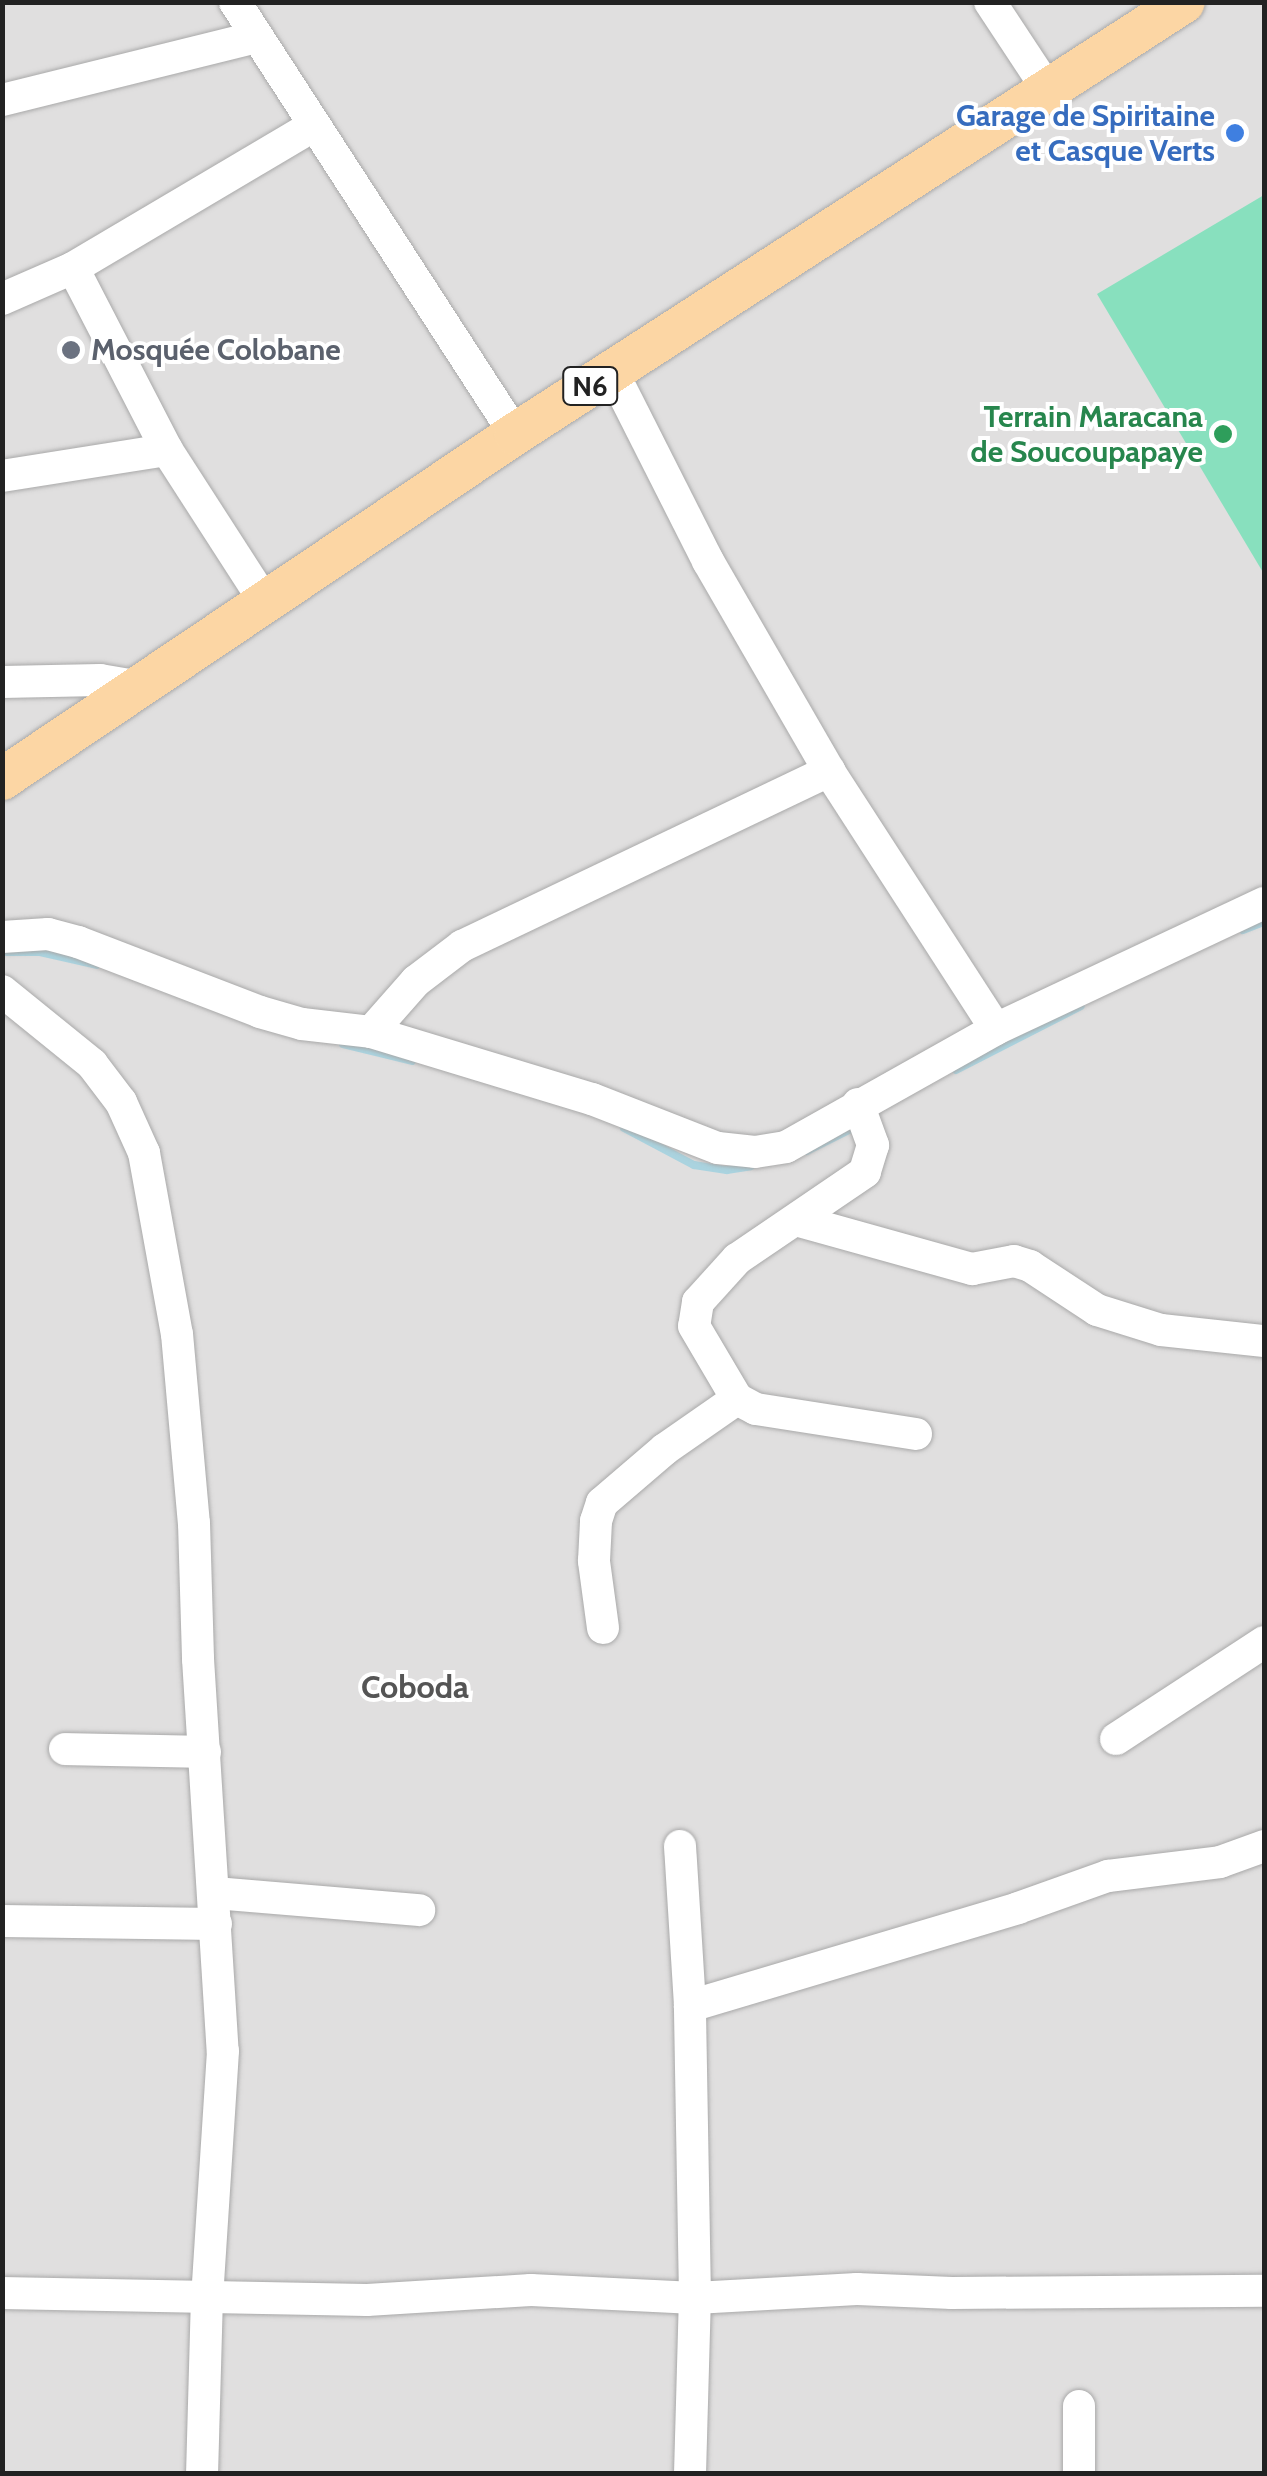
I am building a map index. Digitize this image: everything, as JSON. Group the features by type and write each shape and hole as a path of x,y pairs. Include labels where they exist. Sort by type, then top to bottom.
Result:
{"main road":[{"name":"N6","path":"2,778 515,434 1184,2"}],"street":[{"path":"235,2 515,434"},
{"path":"990,2 1048,90"},
{"path":"2,100 256,37"},
{"path":"2,299 73,268 313,126"},
{"path":"73,268 167,450 266,602"},
{"path":"612,372 708,561 829,771 996,1029"},
{"path":"2,476 167,450"},
{"path":"2,682 100,680 141,687"},
{"path":"370,1032 416,981 462,946 829,771"},
{"path":"2,937 48,934 260,1012 302,1024 370,1032 592,1099 718,1148 756,1152 786,1147 996,1029 1264,902"},
{"path":"2,991 92,1064 120,1102 144,1153 177,1334 194,1522 224,2097 206,2296 202,2474"},
{"path":"858,1104 873,1145 872,1159 865,1172 737,1258 698,1302 694,1326 737,1399 784,1416 916,1434"},
{"path":"796,1220 972,1269 1014,1261 1030,1266 1097,1310 1161,1330 1264,1341"},
{"path":"603,1628 594,1561 596,1521 602,1503 665,1449 737,1399"},
{"path":"1116,1739 1264,1642"},
{"path":"65,1749 204,1752"},
{"path":"680,1846 690,2006 694,2298 690,2474"},
{"path":"690,2006 1108,1876 1220,1862 1264,1846"},
{"path":"2,1922 215,1908 419,1910"},
{"path":"2,2292 367,2300 531,2290 694,2298 857,2289 952,2293 1264,2290"},
{"path":"1079,2406 1079,2474"}],"shaded area":[{"path":"3,3 1264,3 1264,2473 3,2473"}],"green space":[{"name":"Terrain Maracana de Soucoupapaye","path":"1264,195 1264,574 1097,294"}],"waterway":[{"path":"1243,930 1264,922"},
{"path":"7,952 40,952 97,965"},
{"path":"956,1070 1081,1006"},
{"path":"343,1044 412,1061"},
{"path":"807,1151 857,1126"},
{"path":"624,1128 694,1165 727,1170 751,1166"}],"place":[{"name":"Garage de Spiritaine et Casque Verts","path":"1235,133"},
{"name":"Mosquée Colobane","path":"71,350"},
{"name":"Terrain Maracana de Soucoupapaye","path":"1223,434"}],"district":[{"name":"Coboda","path":"415,1687"}]}
